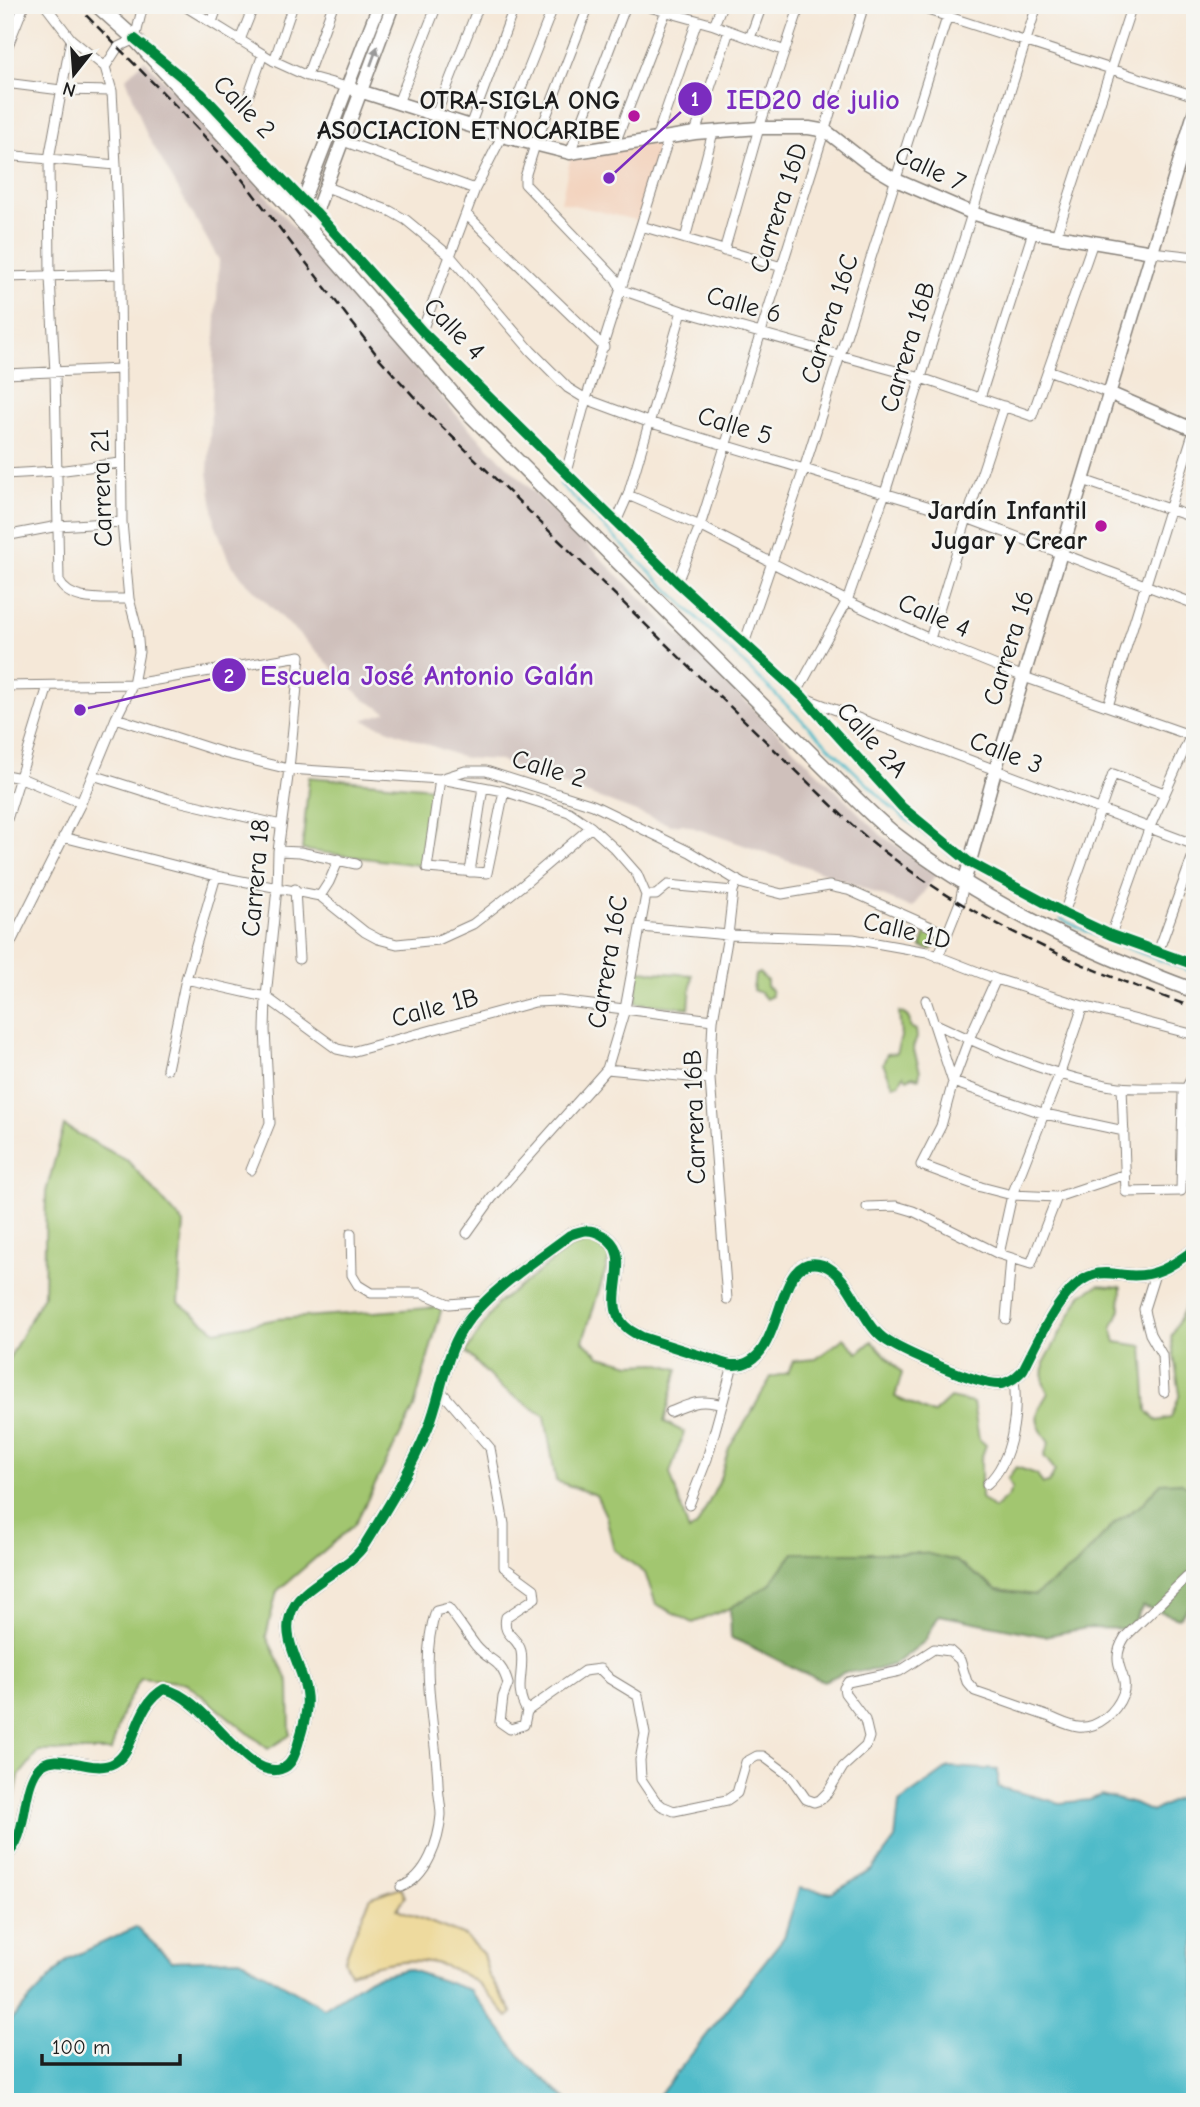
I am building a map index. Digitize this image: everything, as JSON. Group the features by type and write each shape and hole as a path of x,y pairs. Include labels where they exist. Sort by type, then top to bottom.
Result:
{"main road":[{"path":"97,5 135,39 298,206 311,231 471,415 892,832 967,871 1026,919 1084,948 1195,991"}],"street":[{"path":"5,53 24,5"},
{"path":"45,5 71,38 105,67 118,47 135,39 143,5"},
{"path":"183,5 274,61 307,76 502,136 570,153 695,133 759,128 809,128 826,131"},
{"path":"212,22 218,5"},
{"path":"240,40 254,5"},
{"path":"274,61 293,5"},
{"path":"307,76 333,5"},
{"path":"316,212 298,206 379,5"},
{"path":"311,231 393,5"},
{"path":"398,103 437,5"},
{"path":"436,115 480,5"},
{"path":"470,126 515,5"},
{"path":"422,331 475,189 502,136 554,5"},
{"path":"589,5 525,177 527,189 616,279 622,290"},
{"path":"570,153 626,5"},
{"path":"683,16 686,5"},
{"path":"715,25 722,5"},
{"path":"750,38 762,5"},
{"path":"724,251 759,128 800,5"},
{"name":"Carrera 16D","path":"677,582 700,526 864,5"},
{"path":"912,5 1026,44 1195,96"},
{"name":"Carrera 16C","path":"744,643 841,355 951,5"},
{"name":"Carrera 16B","path":"800,694 847,601 885,494 1037,5"},
{"path":"1056,236 1132,5"},
{"path":"646,6 715,25 785,51"},
{"path":"614,146 666,11"},
{"path":"566,472 586,399 622,290 697,21"},
{"path":"695,133 729,31"},
{"path":"71,38 50,159 50,276 55,373 59,581 62,587 80,597 129,600"},
{"path":"247,100 263,54"},
{"name":"Carrera 21","path":"5,954 81,803 133,684 139,652 137,629 129,600 122,522 120,274 116,165 112,91 105,67"},
{"path":"5,83 61,90 112,91"},
{"name":"Carrera 16","path":"938,957 960,902 995,771 1195,110"},
{"name":"Calle 7","path":"826,131 867,163 896,180 972,213 1033,232 1152,252"},
{"path":"685,239 713,132"},
{"path":"343,141 475,189"},
{"path":"5,155 116,165"},
{"name":"Calle 5","path":"326,187 390,211 406,220 451,257 531,351 568,388 586,399 648,422 967,519 1195,604"},
{"name":"Calle 4","path":"316,212 422,331 566,472"},
{"path":"466,214 604,347"},
{"path":"640,226 782,267"},
{"path":"980,398 1033,232"},
{"path":"1093,242 1048,370 1194,428 1108,706"},
{"path":"1152,252 1195,257"},
{"path":"5,277 120,274"},
{"name":"Calle 6","path":"622,290 682,311 920,378 1032,416 1048,370"},
{"path":"616,522 628,495 682,311"},
{"path":"5,374 121,369"},
{"path":"930,639 1004,407"},
{"path":"5,474 120,463"},
{"name":"Calle 2A","path":"566,472 677,582 800,694 902,807 967,871 1111,935 1195,965"},
{"path":"1083,480 1195,518"},
{"name":"Calle 4","path":"628,495 700,526 847,601 930,639 1024,677 1193,733"},
{"path":"5,536 58,526 122,522"},
{"name":"Carrera 18","path":"133,684 300,656 278,851 278,888 266,997 270,1123 251,1170"},
{"path":"5,686 133,684"},
{"path":"5,826 48,686"},
{"name":"Calle 3","path":"800,694 1195,848"},
{"name":"Calle 2","path":"116,718 227,754 289,769 440,779 465,771 486,771 593,804 690,852 737,880 782,894 830,886 848,890 947,934"},
{"path":"1111,935 1149,829 1193,733"},
{"path":"1063,913 1113,774 1164,793"},
{"path":"5,775 21,778 81,803"},
{"path":"93,775 169,799 281,825"},
{"path":"440,779 427,868 487,873 504,791"},
{"name":"Carrera 16C","path":"440,779 504,791 569,812 591,827 615,849 637,874 646,895 625,1009 607,1069 492,1198 467,1233"},
{"path":"470,872 483,787"},
{"path":"63,837 216,876 295,889 320,896 365,932 397,944 438,940 474,923 591,827"},
{"path":"1158,952 1195,848"},
{"path":"278,851 300,852 356,864"},
{"path":"320,896 338,859"},
{"path":"167,1069 186,979 216,876"},
{"name":"Carrera 16B","path":"727,1299 710,1079 713,1020 737,880"},
{"path":"646,895 656,895 668,885 733,891"},
{"path":"295,889 299,959"},
{"path":"5,925 17,931"},
{"name":"Calle 1D","path":"641,927 728,935 853,939 927,952 996,979 1083,1006 1195,1035"},
{"name":"Calle 1B","path":"186,979 266,997 337,1049 351,1052 535,1002 559,1001 713,1020"},
{"path":"996,979 953,1082 941,1126 921,1165 981,1187 1012,1195 1057,1197 1126,1174"},
{"path":"926,1000 953,1082"},
{"path":"999,1254 1012,1195 1045,1114 1083,1006"},
{"path":"936,1024 970,1040 1087,1081 1122,1087 1190,1089"},
{"path":"607,1069 710,1079"},
{"path":"1122,1087 1126,1192 1181,1191 1183,1094 1190,1089 1195,1072"},
{"path":"953,1082 1045,1114 1124,1131"},
{"path":"867,1207 896,1206 913,1211 999,1254 1031,1264 1057,1197"},
{"path":"5,1856 17,1840 36,1771 45,1762 57,1760 99,1767 112,1765 123,1756 145,1707 154,1695 164,1689 177,1691 194,1703 251,1762 272,1771 288,1766 294,1756 307,1706 306,1691 288,1630 290,1615 306,1593 352,1560 364,1547 414,1458 428,1427 452,1350 462,1329 486,1301 570,1235 582,1230 594,1231 610,1239 616,1249 619,1270 615,1307 619,1319 629,1330 642,1337 733,1365 749,1363 760,1355 766,1345 789,1282 800,1269 813,1264 823,1265 834,1271 844,1282 864,1318 884,1339 938,1366 978,1380 1002,1384 1014,1379 1023,1370 1060,1303 1078,1283 1094,1274 1155,1274 1172,1267 1195,1249"},
{"path":"351,1233 352,1276 358,1285 371,1293 422,1293 449,1304 486,1301"},
{"path":"1006,1319 1011,1258"},
{"path":"1155,1274 1144,1315 1150,1334 1162,1355 1164,1392"},
{"path":"690,1505 707,1460 733,1365"},
{"path":"987,1484 1000,1469 1017,1416 1014,1379"},
{"path":"401,1887 409,1884 424,1869 437,1840 441,1815 439,1769 429,1690 431,1626 436,1612 448,1608 477,1647 497,1661 502,1668 508,1684 503,1697 500,1722 510,1729 524,1725 527,1711 522,1702 519,1678 522,1656 519,1646 504,1626 506,1617 535,1598 534,1589 505,1567 504,1524 490,1448 441,1391"},
{"path":"670,1412 707,1400 722,1405"},
{"path":"527,1711 584,1671 600,1669 610,1679 638,1696 645,1734 640,1760 641,1779 662,1807 674,1811 727,1800 737,1793 746,1762 757,1756 763,1756 790,1776 806,1799 820,1801 843,1767 866,1746 869,1737 865,1720 845,1693 844,1688 848,1682 900,1671 934,1649 950,1651 960,1660 967,1682 975,1690 1077,1727 1097,1725 1109,1715 1122,1696 1125,1685 1116,1659 1118,1648 1125,1637 1187,1577 1195,1575"}],"shaded area":[{"path":"144,60 227,145 275,206 463,422 881,835 937,874 912,908 836,877 683,824 671,825 497,760 464,758 363,720 387,712 365,700 245,581 229,561 215,523 208,472 219,260 146,133 126,78"},
{"path":"664,141 639,221 561,202 571,155"}],"green space":[{"path":"309,777 433,788 425,866 302,850"},
{"path":"928,928 935,930 936,936 931,950 921,947"},
{"path":"638,971 692,975 689,1008 636,1003"},
{"path":"759,973 771,990 772,996 766,999 753,990 755,975"},
{"path":"899,1012 908,1017 910,1027 916,1030 917,1038 913,1047 920,1071 919,1078 913,1076 907,1079 904,1075 899,1084 893,1085 883,1064 887,1054 896,1053 901,1037"},
{"path":"64,1126 128,1161 184,1224 178,1302 216,1331 277,1319 442,1307 414,1408 355,1524 277,1591 266,1636 289,1682 290,1735 268,1749 186,1683 141,1678 124,1708 111,1751 39,1751 19,1776 10,1823 5,1824 5,1366 44,1294 46,1192"},
{"path":"592,1241 610,1256 583,1341 600,1356 631,1364 657,1363 678,1369 664,1422 684,1432 670,1473 689,1532 697,1526 719,1482 729,1448 771,1377 788,1373 793,1361 816,1359 844,1338 858,1353 872,1341 902,1373 895,1397 933,1414 950,1398 973,1403 979,1439 986,1445 981,1459 981,1498 994,1509 1008,1496 1012,1488 1007,1479 1016,1467 1037,1474 1043,1484 1049,1483 1055,1470 1044,1456 1049,1443 1037,1418 1048,1393 1043,1382 1044,1363 1081,1295 1099,1285 1121,1287 1120,1309 1112,1329 1116,1342 1143,1346 1147,1411 1157,1421 1171,1418 1180,1394 1171,1337 1195,1287 1195,1491 1161,1483 1140,1506 1116,1522 1075,1566 1035,1595 997,1590 956,1561 794,1553 769,1585 730,1608 693,1623 656,1604 645,1573 614,1550 606,1516 596,1495 556,1481 545,1416 500,1387 466,1352 497,1304 571,1247"},
{"path":"1180,1482 1195,1491 1195,1599 1179,1618 1143,1606 1129,1629 1087,1628 1044,1636 939,1615 925,1641 895,1664 875,1670 845,1672 824,1681 731,1638 730,1608 769,1585 794,1553 925,1553 956,1561 997,1590 1035,1595 1075,1566 1116,1522 1140,1506 1161,1483"}],"sand":[{"path":"401,1887 405,1897 397,1909 465,1936 483,1954 489,1976 513,2013 508,2017 479,1984 443,1965 413,1960 398,1961 350,1973 344,1962 371,1897"}],"water":[{"path":"949,1767 998,1770 998,1787 1060,1803 1090,1800 1101,1795 1135,1804 1152,1812 1195,1789 1195,2102 654,2102 784,1937 799,1888 832,1893 872,1870 895,1839 899,1803"},
{"path":"136,1927 172,1961 240,1959 324,2008 370,1978 407,1969 470,1990 527,2064 570,2102 5,2102 5,2026 68,1959"}],"waterway":[{"path":"560,484 892,808 951,855"},
{"path":"1061,919 1103,939 1195,973"}],"railway":[{"path":"76,5 183,113 235,170 380,359 435,420 850,823 928,883 1013,932 1103,973 1195,1008"}],"cycle path":[{"path":"135,39 201,93 316,212 422,331 677,582 803,697 902,807 969,862 1111,935 1195,965"},
{"path":"5,1856 17,1839 28,1790 37,1770 44,1763 53,1761 95,1766 114,1763 122,1757 147,1706 164,1689 180,1695 196,1707 254,1763 268,1769 281,1769 288,1765 297,1748 307,1705 304,1683 289,1635 288,1625 295,1605 303,1595 357,1554 374,1530 422,1443 451,1352 463,1328 484,1302 570,1235 590,1231 611,1242 618,1261 615,1295 618,1316 625,1326 642,1337 728,1364 751,1360 763,1347 786,1289 795,1274 806,1264 823,1265 841,1278 883,1338 941,1367 1001,1384 1013,1379 1023,1370 1061,1302 1081,1281 1101,1273 1155,1273 1195,1249"}],"place":[{"name":"OTRA-SIGLA ONG ASOCIACION ETNOCARIBE","path":"634,116"},
{"name":"IED20 de julio","path":"609,178"},
{"name":"Jardín Infantil Jugar y Crear","path":"1101,526"},
{"name":"Escuela José Antonio Galán","path":"80,710"}]}
